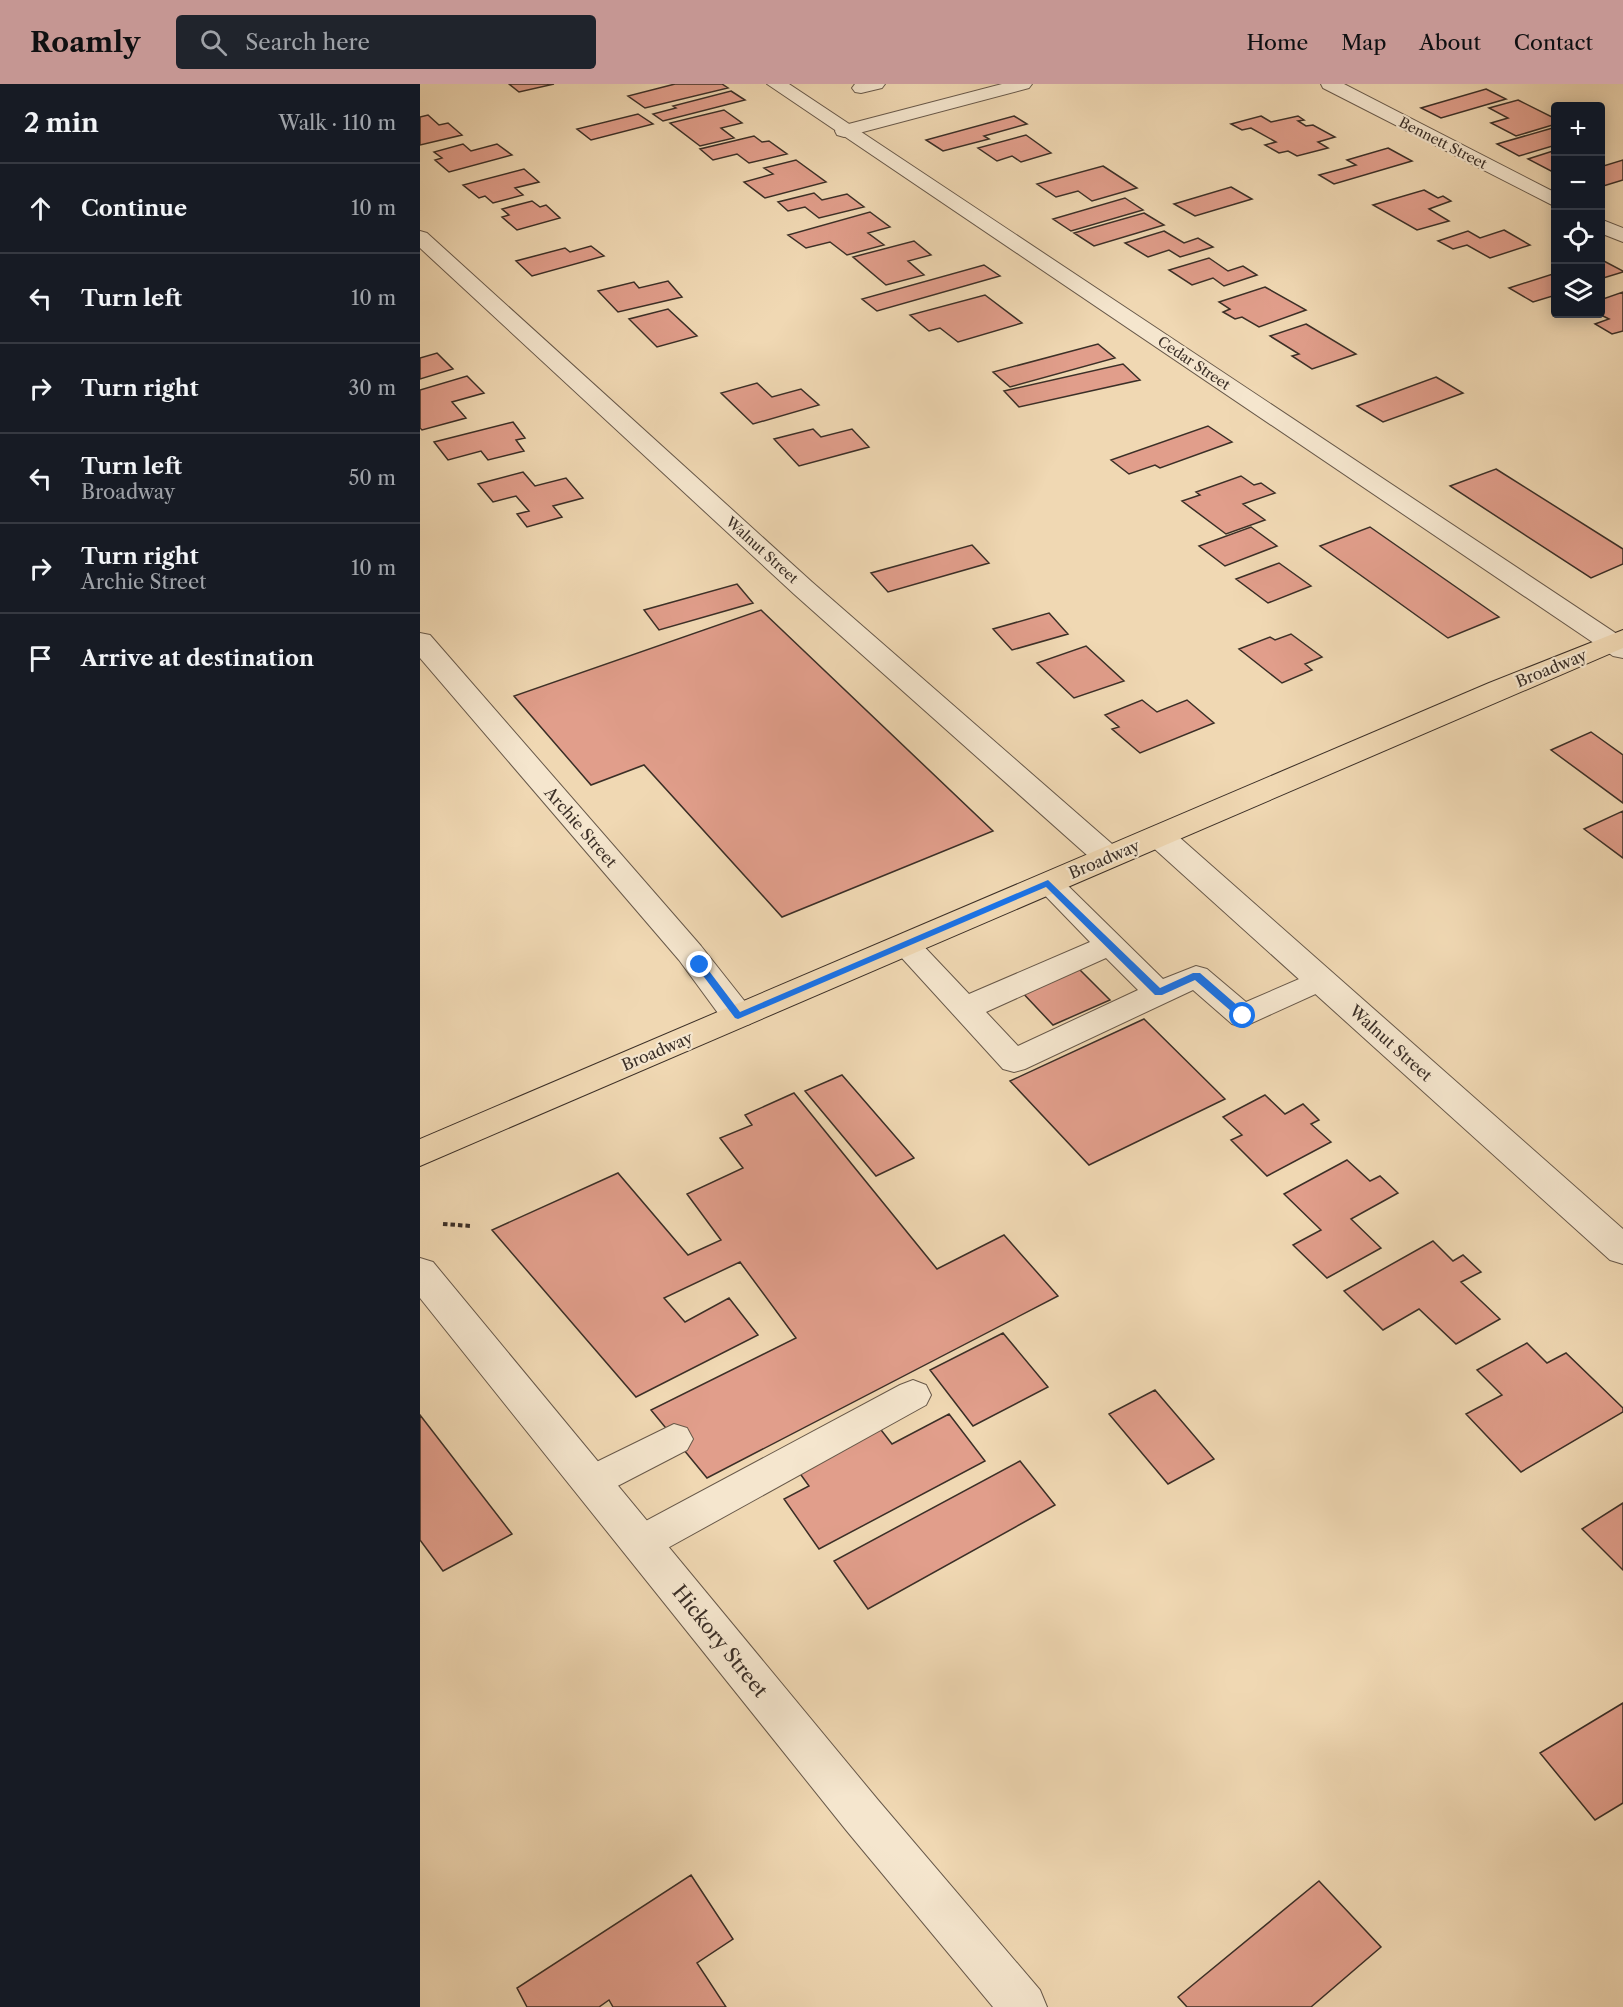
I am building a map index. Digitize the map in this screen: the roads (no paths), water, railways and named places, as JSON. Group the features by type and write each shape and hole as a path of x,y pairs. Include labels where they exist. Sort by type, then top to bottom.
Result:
{"main road":[{"name":"Broadway","path":"420,1153 1108,857 1619,644"}],"street":[{"name":"Cedar Street","path":"776,84 1619,644"},
{"name":"Bennett Street","path":"1330,84 1551,198"},
{"path":"1605,227 1623,236"},
{"name":"Walnut Street","path":"420,237 803,588 1108,857"},
{"name":"Archie Street","path":"420,641 690,953 738,1016"},
{"name":"Walnut Street","path":"1159,836 1623,1250"},
{"name":"Hickory Street","path":"420,1272 862,1815 1023,2007"}],"lane":[{"path":"844,131 1023,84"},
{"path":"1048,883 1159,993"},
{"path":"904,945 1014,1060 1196,976 1243,1016 1320,980"},
{"path":"966,1008 1109,945"},
{"path":"641,1543 913,1395"},
{"path":"591,1482 674,1439"}]}
